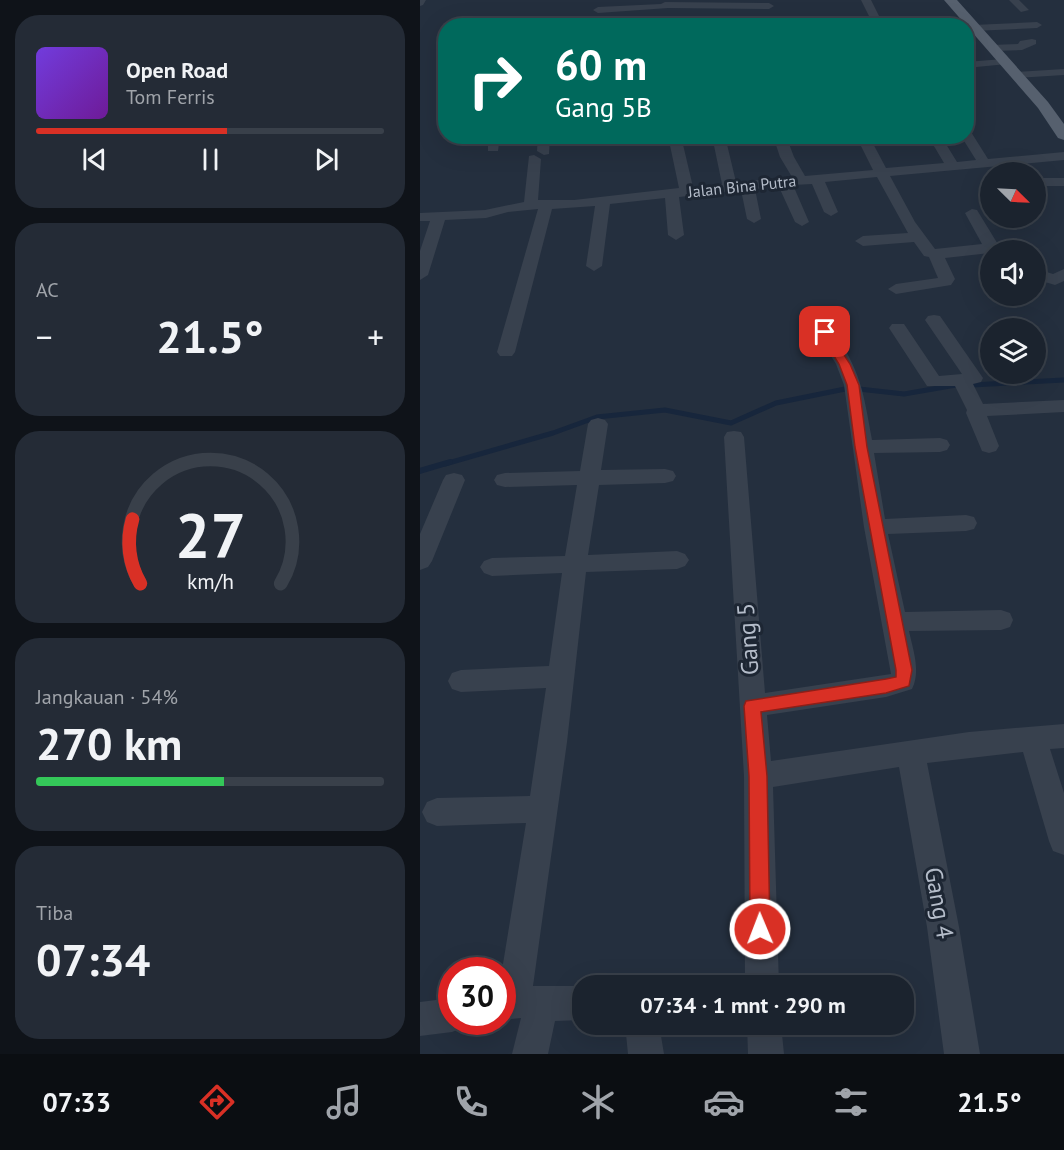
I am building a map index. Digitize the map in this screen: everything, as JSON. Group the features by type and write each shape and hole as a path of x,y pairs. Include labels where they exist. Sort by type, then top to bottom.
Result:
{"main road":[{"path":"950,0 965,18"},
{"path":"974,29 1043,105 1064,135"}],"street":[{"path":"866,0 875,18"},
{"path":"1014,0 1024,10"},
{"path":"665,5 665,18"},
{"path":"598,9 665,5 698,5 732,9 771,6"},
{"path":"698,5 699,17"},
{"path":"1012,17 1021,26"},
{"path":"974,26 1037,25"},
{"path":"991,48 1022,47 1024,43 1032,42"},
{"path":"974,64 1003,62"},
{"path":"979,75 1064,72"},
{"path":"506,352 538,205 539,155 542,144"},
{"path":"676,144 687,191"},
{"path":"720,144 730,187"},
{"path":"783,144 801,180"},
{"path":"866,144 917,237 930,253 990,248 972,213"},
{"path":"939,144 953,167"},
{"path":"972,144 984,162"},
{"name":"Jalan Bina Putra","path":"1005,162 1064,156"},
{"name":"Jalan Bina Putra","path":"420,217 486,214 507,208 603,201 747,185 980,164"},
{"path":"817,179 831,212"},
{"path":"784,182 802,222"},
{"path":"1046,182 1064,183"},
{"path":"747,185 754,219"},
{"path":"672,194 676,235"},
{"path":"594,266 603,201"},
{"path":"420,274 440,216"},
{"path":"863,241 917,237"},
{"path":"896,289 945,282 947,279 935,254"},
{"path":"1046,277 1055,280 1064,274"},
{"path":"898,328 934,382 974,378 934,320"},
{"path":"752,706 886,686 903,681 904,670 875,527 853,389 845,364 825,332"},
{"path":"961,380 977,410 989,446"},
{"path":"977,410 1064,406"},
{"path":"530,1054 520,1002 575,564 598,423"},
{"name":"Gang 5","path":"734,437 758,776 762,975"},
{"path":"861,447 940,445"},
{"path":"505,480 665,476"},
{"path":"420,561 454,480"},
{"path":"875,527 966,523"},
{"path":"492,567 677,560"},
{"path":"894,622 1001,621"},
{"path":"461,681 561,676"},
{"path":"758,776 969,744 1064,736"},
{"path":"1033,739 1064,841"},
{"name":"Gang 4","path":"911,753 943,927 962,1054"},
{"path":"437,812 543,809"},
{"path":"520,1002 572,1003"},
{"path":"420,1019 438,1017"},
{"path":"643,1035 646,1054"},
{"path":"765,1035 766,1054"}],"waterway":[{"path":"972,385 1064,380"},
{"path":"445,464 553,433 597,417 665,410 731,423 776,403 850,388 904,394 956,385"},
{"path":"420,471 450,462"}],"route":[{"path":"760,929 758,776 752,706 886,686 903,681 904,670 861,447 853,385 845,364 825,332"}]}
